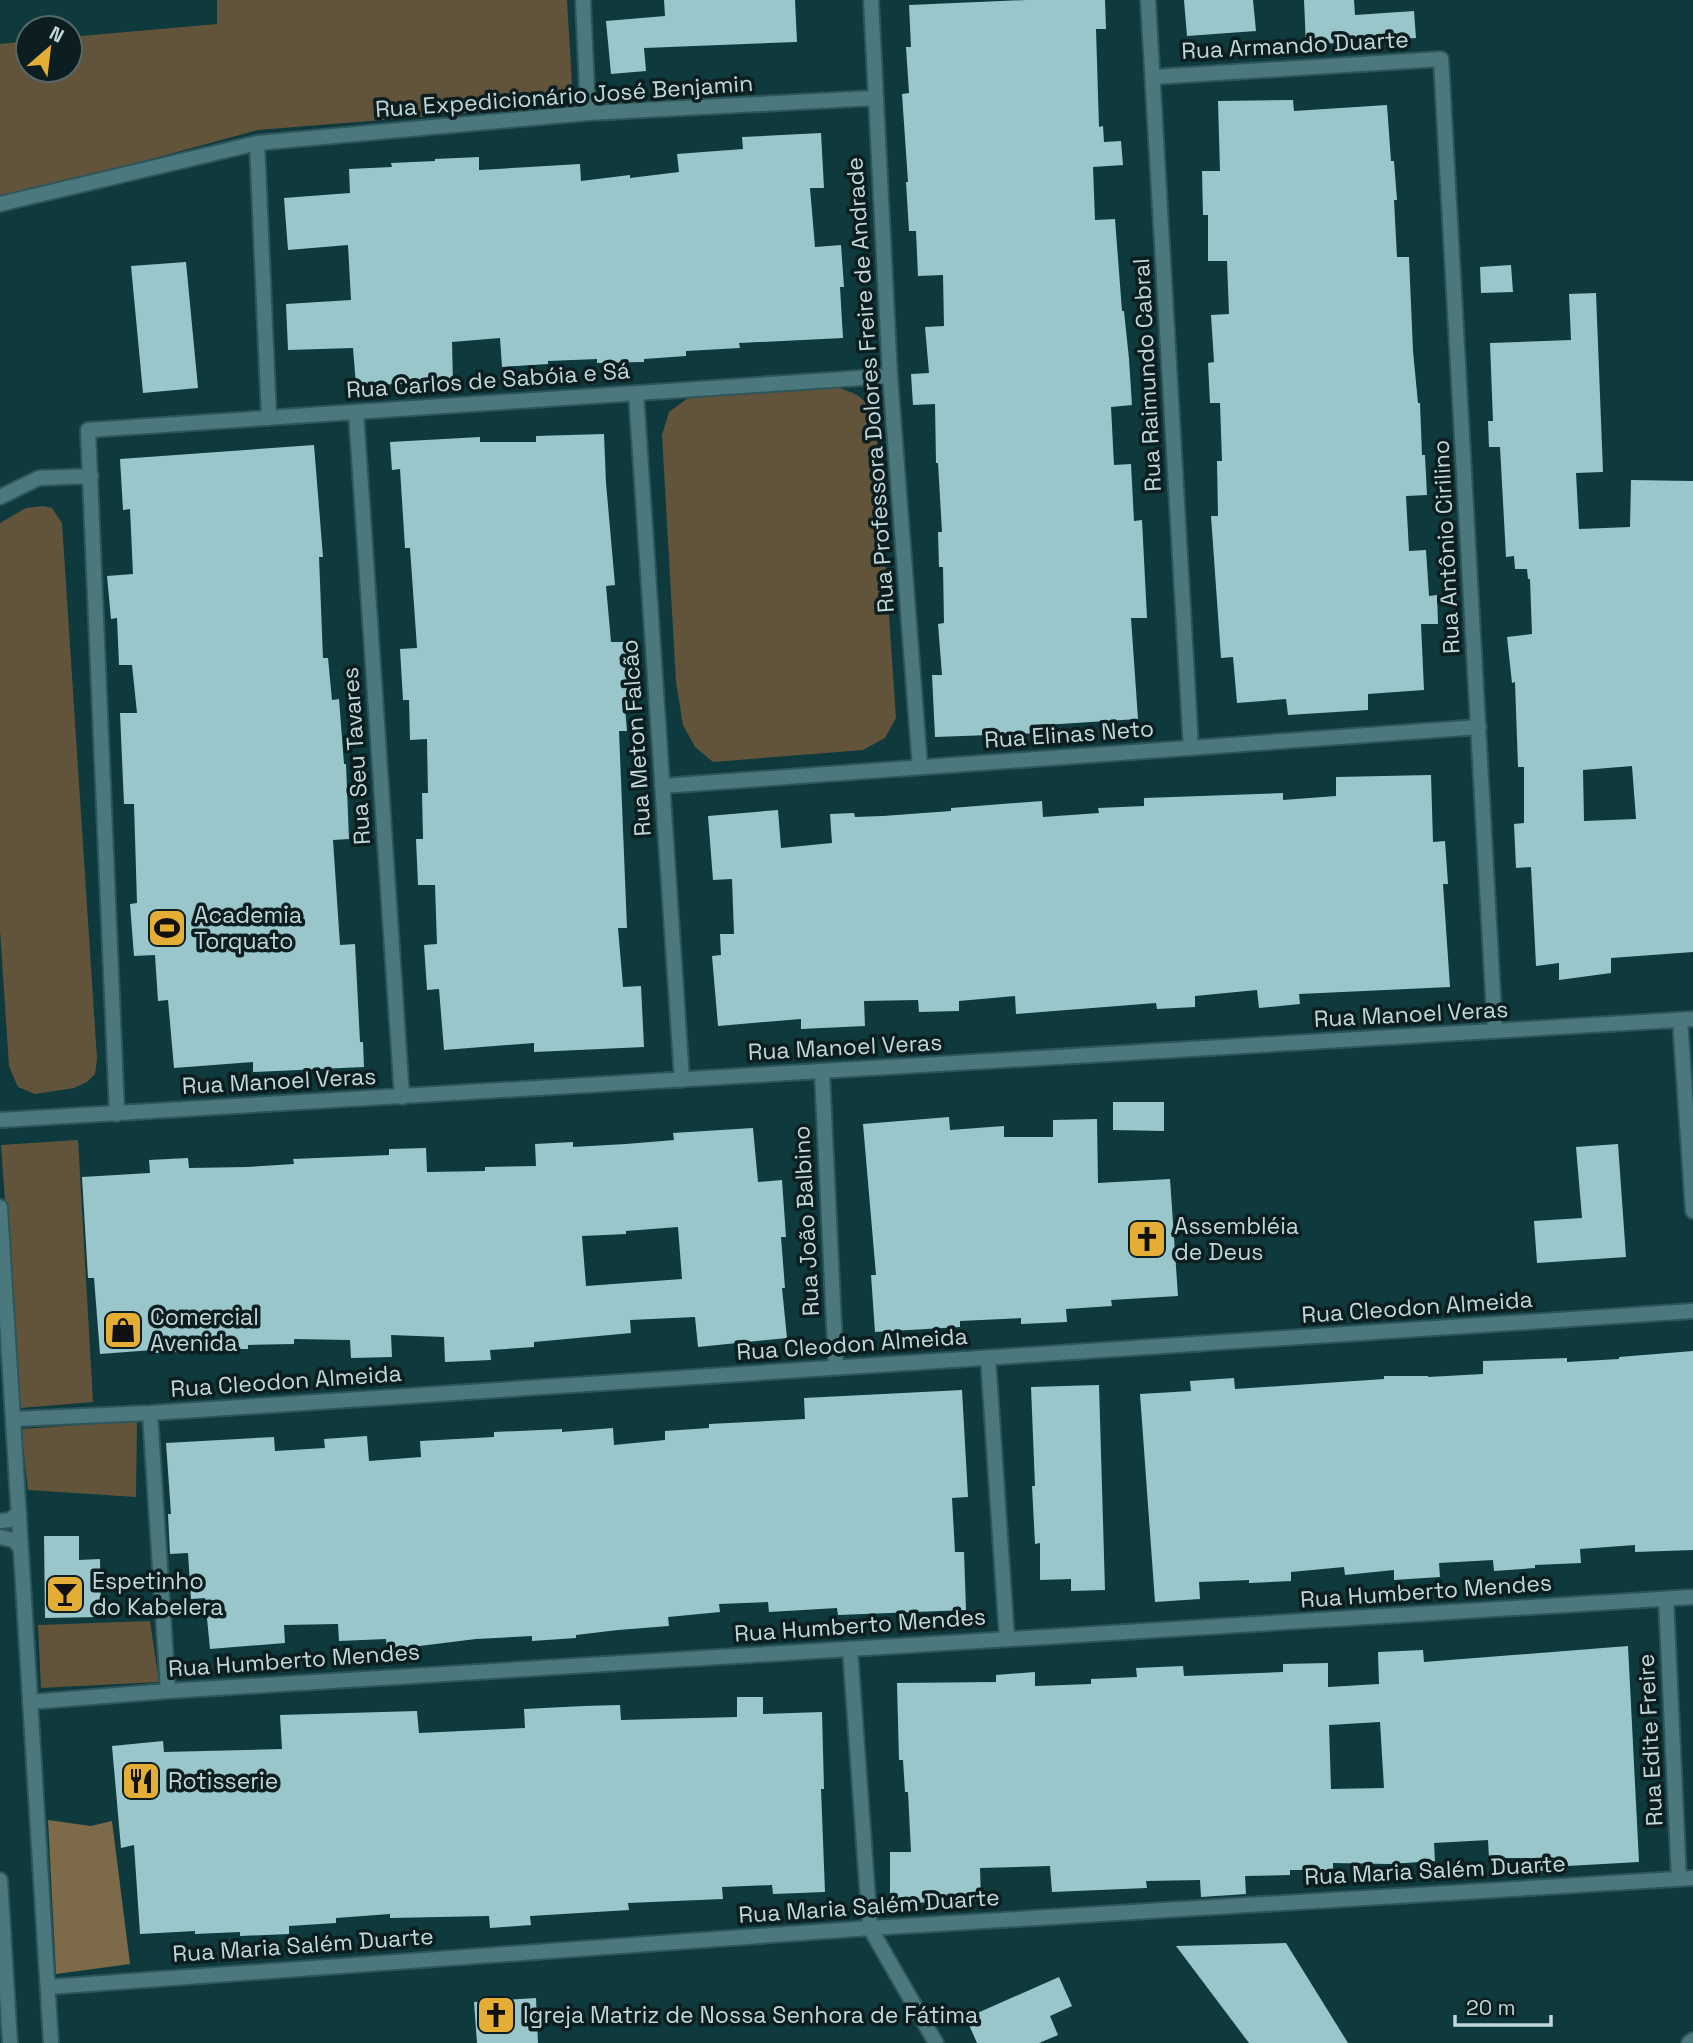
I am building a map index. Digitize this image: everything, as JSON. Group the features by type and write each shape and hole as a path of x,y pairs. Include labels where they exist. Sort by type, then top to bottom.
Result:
{"street":[{"path":"583,0 588,113"},
{"name":"Rua Professora Dolores Freire de Andrade","path":"871,0 890,376 920,767"},
{"name":"Rua Raimundo Cabral","path":"1148,0 1191,748"},
{"name":"Rua Armando Duarte","path":"1153,76 1441,60"},
{"name":"Rua Antônio Cirilino","path":"1441,60 1495,1031"},
{"name":"Rua Expedicionário José Benjamin","path":"0,204 257,143 588,113 874,98"},
{"path":"257,143 269,418"},
{"name":"Rua Carlos de Sabóia e Sá","path":"90,476 88,430 890,376"},
{"name":"Rua Meton Falcão","path":"636,393 682,1080"},
{"name":"Rua Seu Tavares","path":"356,412 402,1097"},
{"path":"0,497 39,478 90,476 117,1114"},
{"name":"Rua Elinas Neto","path":"662,786 1479,727"},
{"path":"1686,1020 1693,1210"},
{"name":"Rua Manoel Veras","path":"0,1119 1686,1020"},
{"name":"Rua João Balbino","path":"822,1072 836,1367"},
{"path":"0,1207 51,2043"},
{"name":"Rua Cleodon Almeida","path":"13,1419 150,1413 1693,1311"},
{"path":"988,1358 1007,1639"},
{"path":"150,1413 168,1691"},
{"path":"0,1521 10,1520 19,1513"},
{"path":"0,1537 14,1540 21,1549"},
{"name":"Rua Humberto Mendes","path":"30,1702 168,1691 1693,1597"},
{"name":"Rua Edite Freire","path":"1666,1599 1686,1878"},
{"path":"850,1649 870,1928 936,2043"},
{"name":"Rua Maria Salém Duarte","path":"48,1986 870,1928 1686,1878"},
{"path":"0,1880 10,2043"}],"shaded area":[{"path":"217,0 567,0 572,84 562,105 258,130 30,192 0,196 0,44 14,42 14,84 84,84 84,36 217,24"},
{"path":"835,387 862,399 876,426 896,718 885,738 863,750 713,762 695,747 683,725 676,682 662,435 669,412 688,398"},
{"path":"26,508 52,508 62,523 97,1059 95,1074 87,1082 74,1088 35,1094 18,1087 9,1066 0,930 0,523"},
{"path":"78,1140 93,1402 20,1408 1,1145"},
{"path":"137,1421 136,1497 28,1490 21,1429"},
{"path":"150,1621 159,1682 41,1688 38,1625"},
{"path":"48,1820 91,1826 112,1821 130,1964 56,1974"}],"building":[{"path":"664,0 795,0 797,42 644,48 646,71 611,74 606,21 665,16"},
{"path":"1105,0 1106,29 1096,29 1099,127 1103,126 1104,142 1121,141 1123,165 1093,167 1095,220 1115,219 1122,311 1129,359 1132,405 1111,407 1114,465 1131,464 1134,521 1142,520 1147,618 1131,618 1138,719 1044,725 1044,733 935,737 932,675 942,675 938,624 944,623 943,567 939,567 938,532 942,532 936,463 935,404 913,405 911,374 929,373 925,327 944,326 943,275 918,276 916,231 909,231 902,94 909,93 906,47 911,47 909,5"},
{"path":"1184,0 1253,0 1256,31 1187,36"},
{"path":"1304,0 1354,0 1355,15 1414,11 1416,38 1306,45"},
{"path":"1293,100 1294,111 1387,105 1397,200 1394,200 1397,257 1409,257 1413,351 1427,495 1406,496 1409,551 1426,550 1429,596 1437,595 1438,624 1421,624 1424,690 1368,694 1368,710 1288,715 1286,699 1237,703 1233,657 1221,658 1211,516 1218,516 1217,461 1222,461 1220,403 1210,403 1208,363 1214,362 1211,315 1229,314 1227,261 1208,261 1208,215 1203,215 1202,171 1220,171 1218,101"},
{"path":"821,133 824,188 810,188 815,247 841,245 843,338 739,343 740,348 686,351 686,356 644,359 644,362 597,363 597,359 548,361 548,364 502,367 500,338 452,342 453,383 356,385 353,348 288,350 286,304 351,300 348,245 288,250 284,198 350,193 349,169 392,167 391,163 479,157 479,170 580,164 581,181 630,175 630,178 679,172 677,154 743,149 742,137"},
{"path":"186,262 198,388 143,393 131,266"},
{"path":"1511,265 1513,292 1481,293 1480,267"},
{"path":"1596,293 1603,472 1576,473 1579,529 1630,527 1631,480 1693,481 1693,952 1611,958 1611,973 1559,980 1559,963 1536,966 1531,867 1516,868 1514,824 1524,823 1524,767 1518,767 1515,682 1512,683 1507,637 1532,634 1530,579 1527,569 1515,569 1514,556 1506,557 1500,447 1489,447 1488,421 1493,421 1490,343 1571,340 1569,294","holes":["1632,766 1636,819 1584,821 1583,770"]},
{"path":"604,434 615,585 606,586 611,642 626,642 628,697 624,697 627,731 619,731 627,928 618,928 623,987 641,986 644,1047 534,1052 534,1043 444,1050 439,989 427,990 424,945 437,944 435,885 418,885 416,839 423,839 422,793 428,793 427,739 410,740 409,700 403,700 400,649 417,648 410,548 405,548 400,469 392,470 390,442 480,437 480,442 536,442 536,436"},
{"path":"314,445 323,557 319,557 323,658 328,658 332,700 339,699 346,764 349,839 333,840 340,945 355,944 360,1042 363,1042 364,1067 253,1072 253,1062 174,1068 168,1000 158,1001 155,955 134,956 130,904 137,903 134,804 124,804 120,713 137,713 132,665 119,665 117,618 111,619 107,576 133,574 130,509 123,510 120,459"},
{"path":"1431,775 1433,842 1445,841 1448,884 1443,884 1450,987 1299,994 1300,1004 1259,1008 1257,990 1195,996 1195,1007 1157,1009 1156,1003 1016,1014 1015,996 959,1001 959,1011 919,1012 918,1000 864,1001 865,1026 801,1029 801,1019 718,1026 712,956 721,955 720,934 734,934 732,879 713,880 708,816 778,810 781,848 832,843 830,814 883,816 1042,801 1043,817 1099,813 1098,808 1144,806 1144,798 1283,793 1283,800 1336,796 1336,777"},
{"path":"1113,1102 1164,1102 1164,1131 1113,1130"},
{"path":"949,1117 950,1130 1004,1126 1004,1137 1053,1137 1053,1120 1097,1119 1098,1183 1170,1179 1178,1296 1111,1300 1112,1306 1066,1309 1067,1322 1021,1324 1021,1318 960,1321 960,1327 875,1332 871,1275 876,1275 863,1124"},
{"path":"753,1128 758,1182 782,1180 786,1237 781,1237 785,1288 782,1288 787,1338 698,1347 695,1317 630,1320 631,1333 534,1342 534,1347 490,1350 491,1360 445,1362 444,1337 391,1335 392,1357 351,1358 350,1340 294,1339 294,1344 248,1345 248,1349 153,1353 153,1350 100,1354 94,1278 88,1278 82,1177 150,1173 149,1160 188,1158 189,1168 247,1167 294,1164 293,1159 389,1155 389,1149 426,1148 427,1172 485,1171 485,1167 536,1166 535,1144 573,1142 573,1147 626,1144 674,1140 673,1133","holes":["678,1227 682,1279 586,1286 582,1236 626,1234 626,1231"]},
{"path":"1618,1144 1626,1257 1537,1263 1534,1221 1582,1218 1576,1147"},
{"path":"1693,1351 1693,1550 1635,1552 1635,1545 1580,1549 1581,1563 1535,1565 1535,1568 1494,1571 1493,1560 1439,1563 1440,1577 1394,1580 1394,1570 1345,1575 1344,1567 1291,1572 1291,1581 1199,1582 1200,1599 1155,1602 1140,1394 1191,1391 1190,1381 1234,1378 1235,1389 1384,1379 1384,1376 1483,1374 1483,1361 1567,1358 1567,1362"},
{"path":"1099,1385 1105,1590 1071,1591 1071,1579 1040,1580 1040,1543 1035,1544 1032,1486 1035,1486 1031,1387"},
{"path":"962,1390 968,1497 952,1498 955,1552 964,1552 966,1610 838,1615 837,1608 769,1612 768,1602 719,1604 720,1612 668,1617 669,1626 576,1635 576,1638 532,1641 532,1636 476,1639 387,1650 386,1639 339,1641 338,1624 284,1625 285,1643 210,1649 205,1598 191,1599 188,1553 170,1554 168,1514 171,1514 166,1443 274,1437 275,1451 325,1448 324,1439 367,1436 369,1461 421,1457 420,1441 494,1437 494,1432 562,1429 562,1432 613,1428 614,1445 665,1440 665,1431 709,1428 709,1424 805,1419 804,1398"},
{"path":"44,1536 79,1536 79,1560 100,1559 101,1617 45,1618"},
{"path":"1628,1646 1639,1862 1567,1866 1568,1870 1540,1871 1539,1858 1489,1858 1488,1840 1434,1843 1435,1861 1390,1864 1333,1863 1333,1870 1290,1870 1290,1875 1245,1876 1246,1894 1201,1897 1200,1880 1146,1881 1147,1888 1052,1892 1050,1866 980,1868 981,1900 890,1904 890,1852 911,1852 908,1792 905,1792 903,1760 899,1760 897,1683 996,1682 996,1675 1035,1672 1035,1686 1091,1684 1091,1679 1137,1677 1136,1668 1183,1666 1184,1676 1283,1672 1283,1664 1328,1663 1328,1687 1379,1684 1378,1652 1423,1650 1424,1662","holes":["1380,1722 1384,1788 1331,1789 1329,1725"]},
{"path":"737,1697 763,1697 763,1714 822,1712 824,1789 821,1789 825,1892 773,1894 772,1885 722,1887 723,1899 628,1903 629,1910 530,1916 531,1925 490,1928 489,1916 390,1918 390,1914 336,1918 336,1923 289,1926 289,1934 240,1936 240,1932 195,1934 195,1931 140,1934 134,1845 121,1848 112,1746 163,1741 164,1752 282,1749 280,1715 417,1711 419,1733 525,1728 524,1709 620,1705 621,1720 737,1717"},
{"path":"1286,1943 1348,2043 1249,2043 1176,1946"},
{"path":"1059,1977 1072,2006 1050,2016 1058,2035 1039,2043 977,2043 966,2018"},
{"path":"536,1998 538,2043 477,2043 474,2002"}],"place":[{"name":"Academia Torquato","path":"167,928"},
{"name":"Assembléia de Deus","path":"1147,1239"},
{"name":"Comercial Avenida","path":"123,1330"},
{"name":"Espetinho do Kabelera","path":"65,1594"},
{"name":"Rotisserie","path":"141,1781"},
{"name":"Igreja Matriz de Nossa Senhora de Fátima","path":"496,2015"}]}
